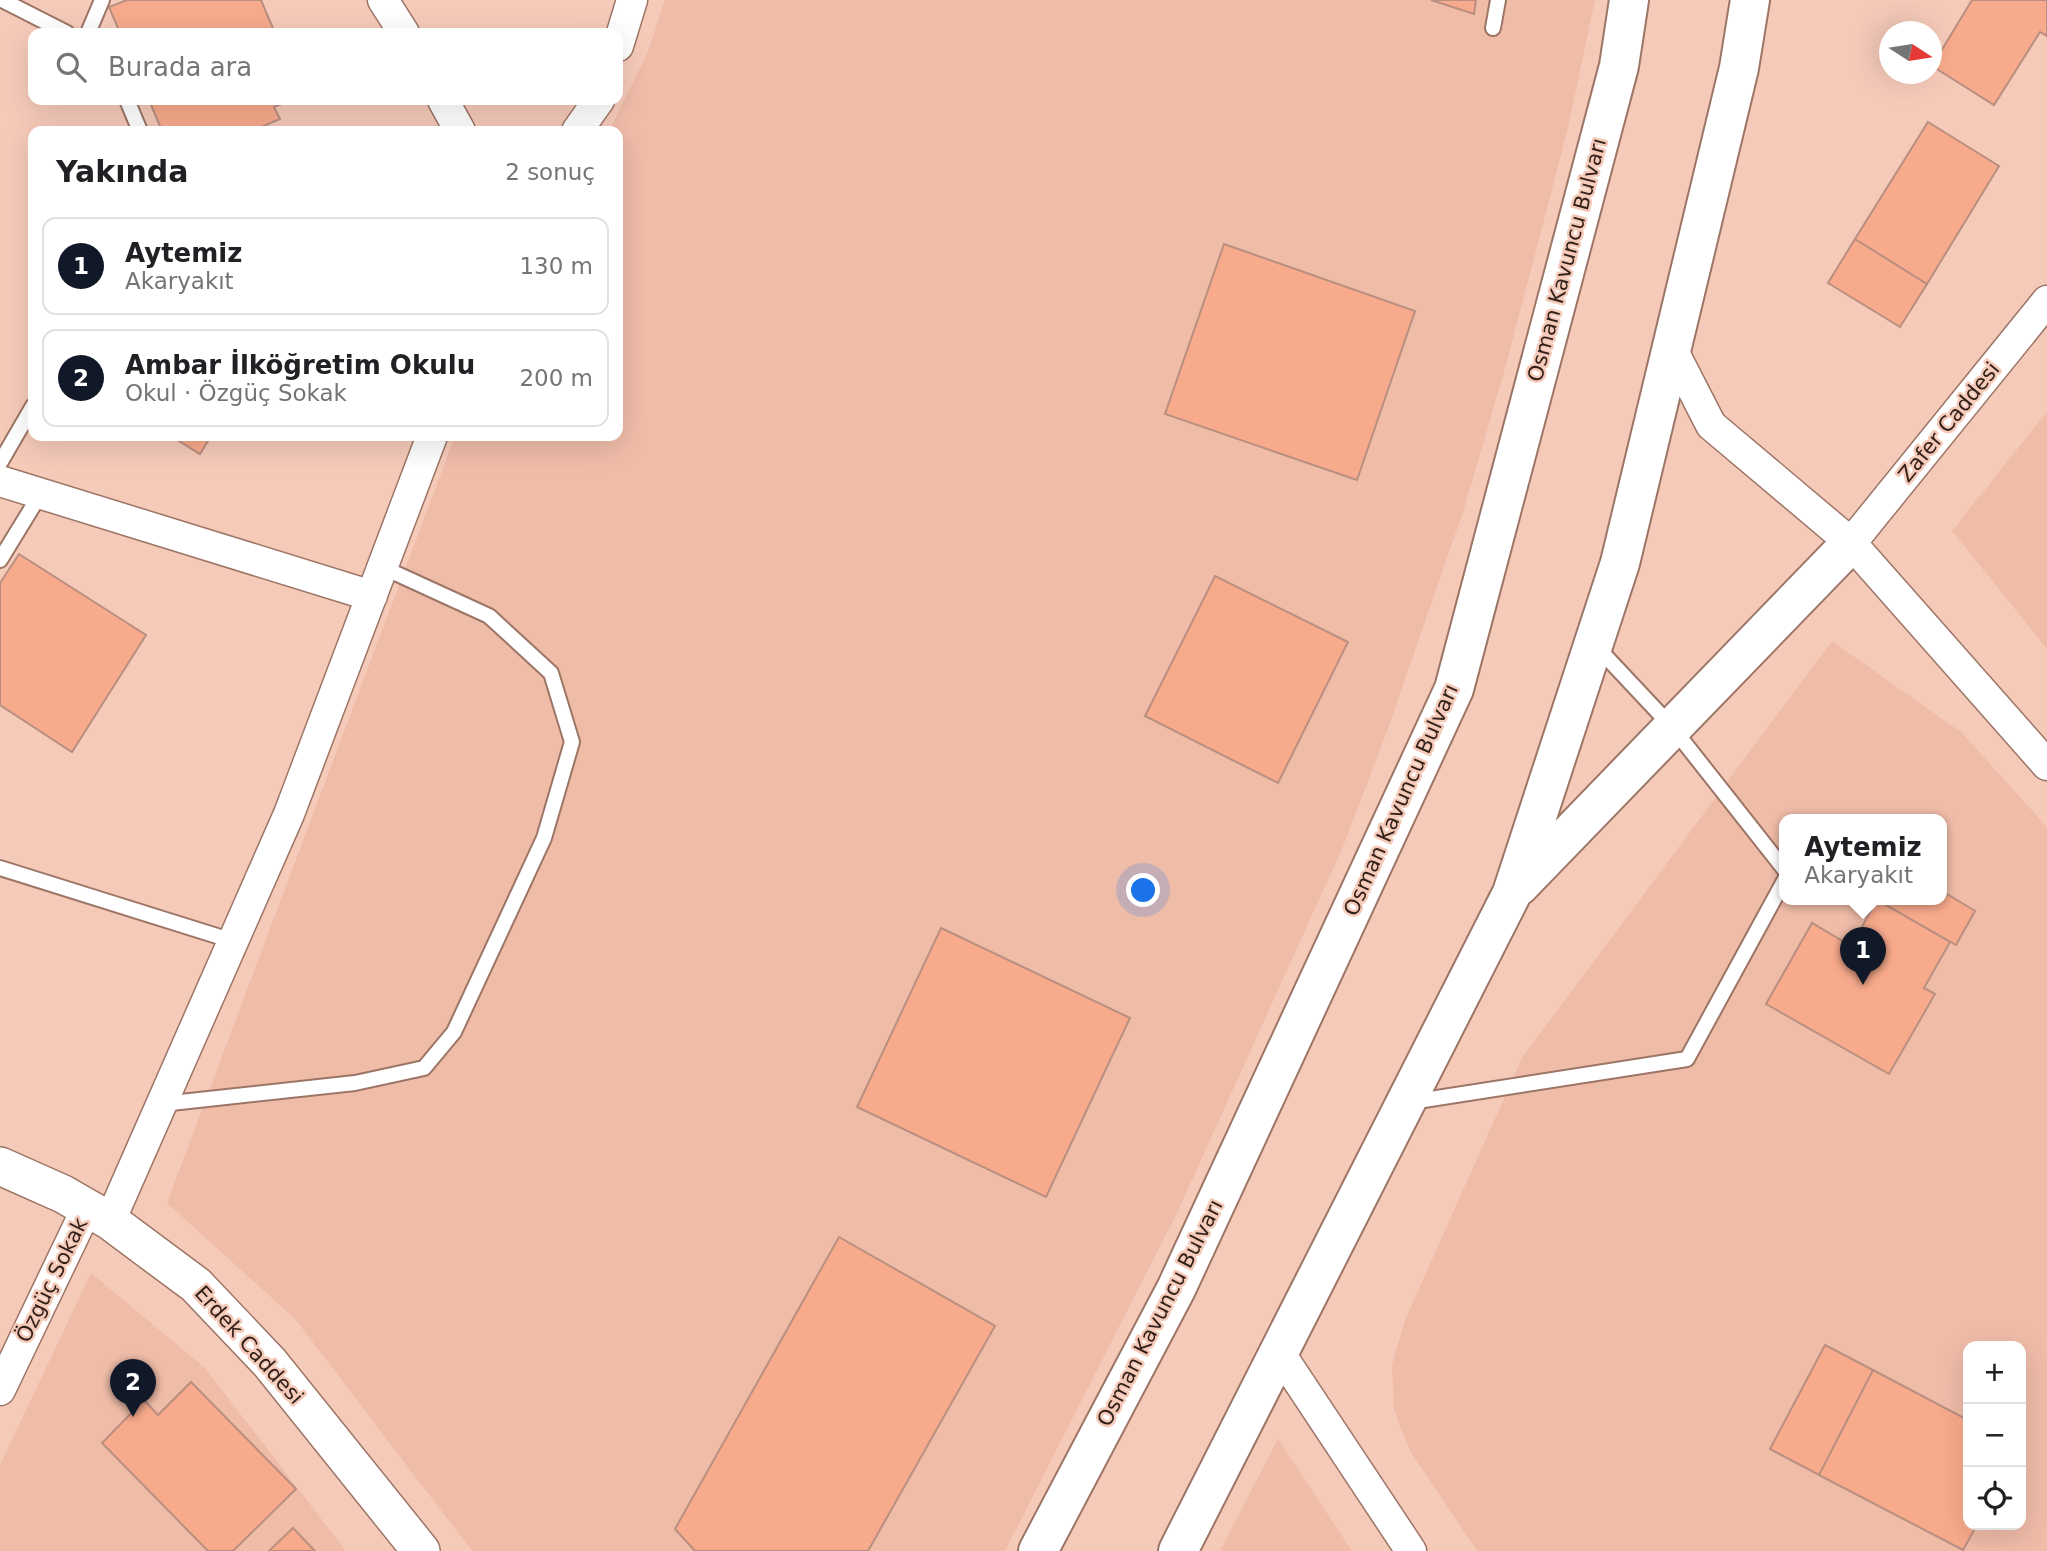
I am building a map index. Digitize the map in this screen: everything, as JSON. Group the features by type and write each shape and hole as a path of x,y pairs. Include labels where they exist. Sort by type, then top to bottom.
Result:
{"highway":[{"name":"Osman Kavuncu Bulvarı","path":"1038,1551 1176,1289 1454,689 1619,66 1629,0"},
{"path":"1178,1551 1512,893 1620,563 1739,68 1751,0"},
{"path":"1512,893 1851,543"}],"street":[{"path":"383,0 401,28"},
{"path":"623,30 632,0"},
{"path":"446,105 457,126"},
{"path":"580,126 595,105"},
{"name":"Zafer Caddesi","path":"1851,543 2047,301"},
{"path":"1671,347 1711,425 1851,543 2047,765"},
{"name":"Özgüç Sokak","path":"0,1390 162,1104 289,814 430,441"},
{"path":"0,481 372,596"},
{"name":"Erdek Caddesi","path":"0,1166 98,1215 196,1285 234,1322 421,1551"},
{"path":"1279,1352 1411,1551"}],"lane":[{"path":"2,0 57,28"},
{"path":"90,28 102,0"},
{"path":"1493,28 1498,0"},
{"path":"129,105 138,126"},
{"path":"0,463 28,415"},
{"path":"0,560 41,493"},
{"path":"162,1104 355,1083 424,1068 454,1032 544,838 572,742 551,673 489,616 382,567"},
{"path":"1594,643 1672,727 1779,863"},
{"path":"0,868 233,941"},
{"path":"1406,1103 1687,1059 1779,890"}],"shaded area":[{"path":"665,0 1595,0 1567,132 1506,365 1464,509 1385,737 1342,849 1177,1213 1005,1551 472,1551 295,1319 167,1203 453,441 623,441 623,126 611,126 648,52"},
{"path":"2047,412 2047,649 1952,531"},
{"path":"1832,641 1962,733 2047,827 2047,1551 1477,1551 1410,1451 1394,1410 1392,1365 1405,1320 1522,1058"},
{"path":"91,1273 205,1368 346,1551 0,1551 0,1465"},
{"path":"1278,1439 1352,1551 1220,1551"}],"building":[{"path":"127,0 261,0 273,28 118,28 109,7"},
{"path":"1431,0 1476,0 1474,14"},
{"path":"1972,0 2047,0 2047,36 2040,32 1994,105 1942,72 1942,50"},
{"path":"151,105 279,105 274,107 280,119 264,126 160,126"},
{"path":"1928,122 1999,166 1927,284 1855,239"},
{"path":"1855,239 1927,284 1900,327 1828,283"},
{"path":"1224,244 1415,311 1357,480 1165,414"},
{"path":"179,441 208,441 200,454"},
{"path":"19,554 146,635 72,752 0,705 0,583"},
{"path":"1215,576 1348,642 1278,783 1145,716"},
{"path":"1947,894 1975,911 1956,945 1886,905 1947,905"},
{"path":"1874,905 1886,905 1950,942 1924,988 1935,994 1889,1074 1766,1004 1812,923 1851,946"},
{"path":"941,928 1130,1018 1046,1197 857,1107"},
{"path":"839,1237 995,1326 868,1551 695,1551 675,1529"},
{"path":"1825,1345 1873,1370 1819,1475 1770,1449"},
{"path":"1873,1370 1963,1417 1963,1530 1974,1530 1963,1550 1819,1475"},
{"path":"191,1382 296,1489 233,1551 208,1551 102,1443 144,1400 158,1415"},
{"path":"293,1528 315,1551 269,1551"}],"place":[{"name":"Aytemiz","path":"1863,985"},
{"name":"Ambar İlköğretim Okulu","path":"133,1417"}]}
